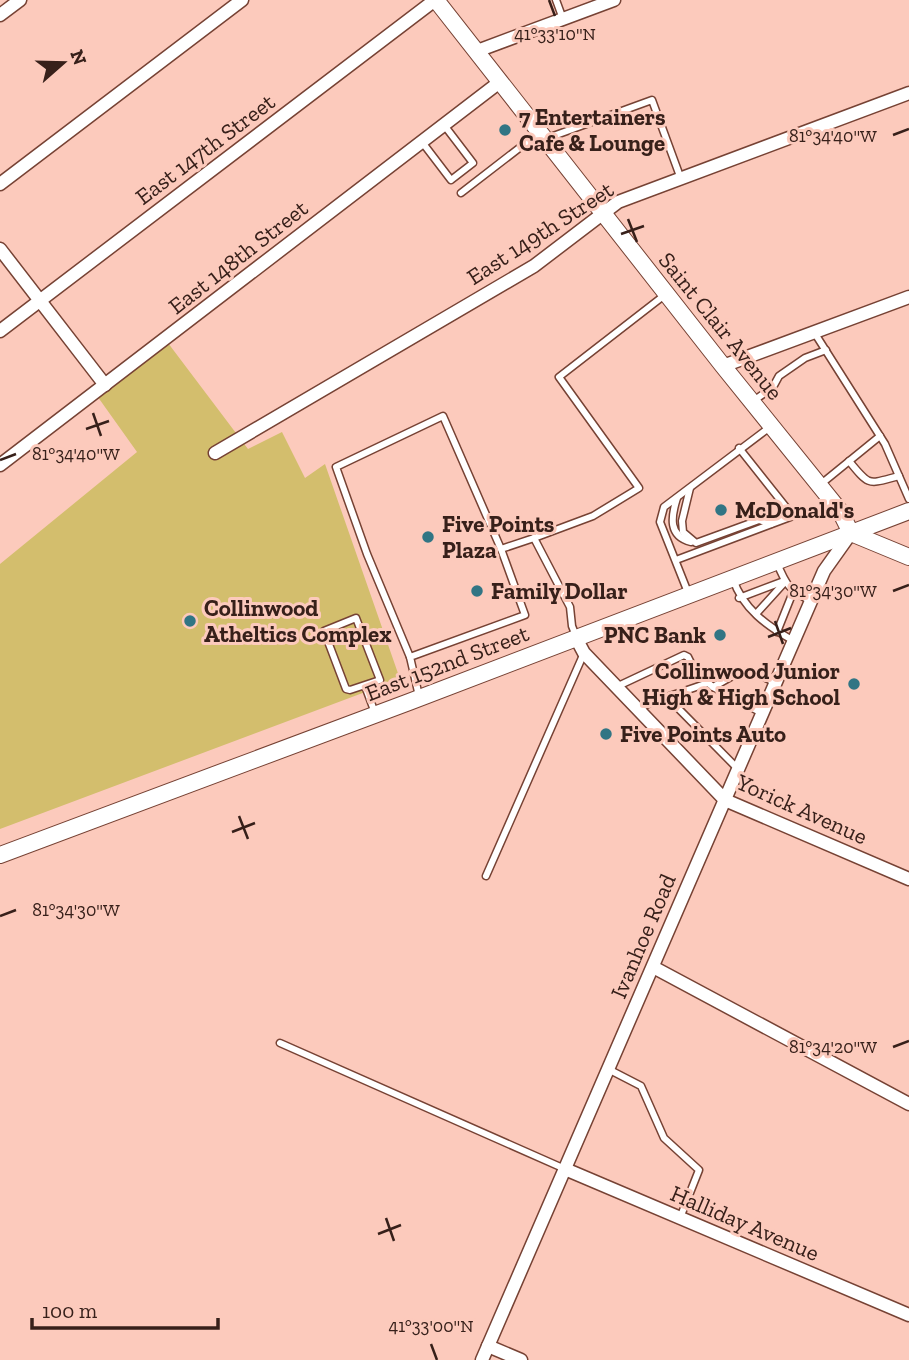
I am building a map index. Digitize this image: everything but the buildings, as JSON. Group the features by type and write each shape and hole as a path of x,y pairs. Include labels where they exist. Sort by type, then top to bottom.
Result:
{"street":[{"path":"0,15 20,0"},
{"path":"0,184 242,0"},
{"name":"Saint Clair Avenue","path":"435,0 840,511 852,533"},
{"name":"East 147th Street","path":"0,331 435,0"},
{"path":"477,51 614,0"},
{"name":"East 148th Street","path":"0,465 501,81"},
{"name":"East 149th Street","path":"215,453 534,266 618,202 909,93"},
{"path":"0,249 105,385"},
{"path":"723,366 909,297"},
{"name":"East 152nd Street","path":"0,855 376,715 909,511"},
{"path":"852,533 909,557"},
{"name":"Ivanhoe Road","path":"482,1360 824,571 852,533"},
{"name":"Yorick Avenue","path":"576,638 584,653 725,800 909,879"},
{"path":"653,967 909,1104"},
{"name":"Halliday Avenue","path":"565,1169 909,1315"},
{"path":"488,1346 521,1360"}],"lane":[{"path":"556,0 563,19"},
{"path":"461,193 543,136 652,100 681,178"},
{"path":"444,125 483,176"},
{"path":"422,142 451,180 473,163"},
{"path":"501,549 593,516 639,488 559,377 666,294"},
{"path":"814,332 880,436 909,499"},
{"path":"752,402 773,387 779,376 805,358 826,350"},
{"path":"410,657 525,615 501,549 443,416 336,467 367,554 410,657 420,698"},
{"path":"689,596 660,522 664,507 771,425"},
{"path":"819,485 880,436"},
{"path":"676,560 793,516 739,448"},
{"path":"849,461 865,481 873,483 899,476"},
{"path":"690,486 682,521 683,532 696,543"},
{"path":"678,496 673,528 683,540 696,543 759,520 771,524"},
{"path":"534,538 570,607 576,638"},
{"path":"776,561 784,582 793,592 811,601"},
{"path":"732,578 739,598 777,632 794,641"},
{"path":"739,598 784,582"},
{"path":"756,614 784,582"},
{"path":"777,632 793,592"},
{"path":"356,618 380,680 365,686 346,689 324,631 356,618"},
{"path":"486,876 584,653"},
{"path":"616,687 684,655 688,657 696,673 711,685 762,713"},
{"path":"638,709 667,697 711,685 742,671 754,671 775,683"},
{"path":"365,686 376,715"},
{"path":"667,697 738,769"},
{"path":"280,1043 565,1169"},
{"path":"608,1069 641,1086 663,1138 699,1170 680,1218"}],"shaded area":[{"name":"Collinwood Atheltics Complex","path":"165,339 248,449 282,432 305,478 325,464 400,679 0,829 0,564 137,452 95,393"}],"place":[{"name":"7 Entertainers Cafe & Lounge","path":"505,130"},
{"name":"McDonald's","path":"721,510"},
{"name":"Five Points Plaza","path":"428,537"},
{"name":"Family Dollar","path":"477,591"},
{"name":"Collinwood Atheltics Complex","path":"190,621"},
{"name":"PNC Bank","path":"720,635"},
{"name":"Collinwood Junior High & High School","path":"854,684"},
{"name":"Five Points Auto","path":"606,734"}]}
